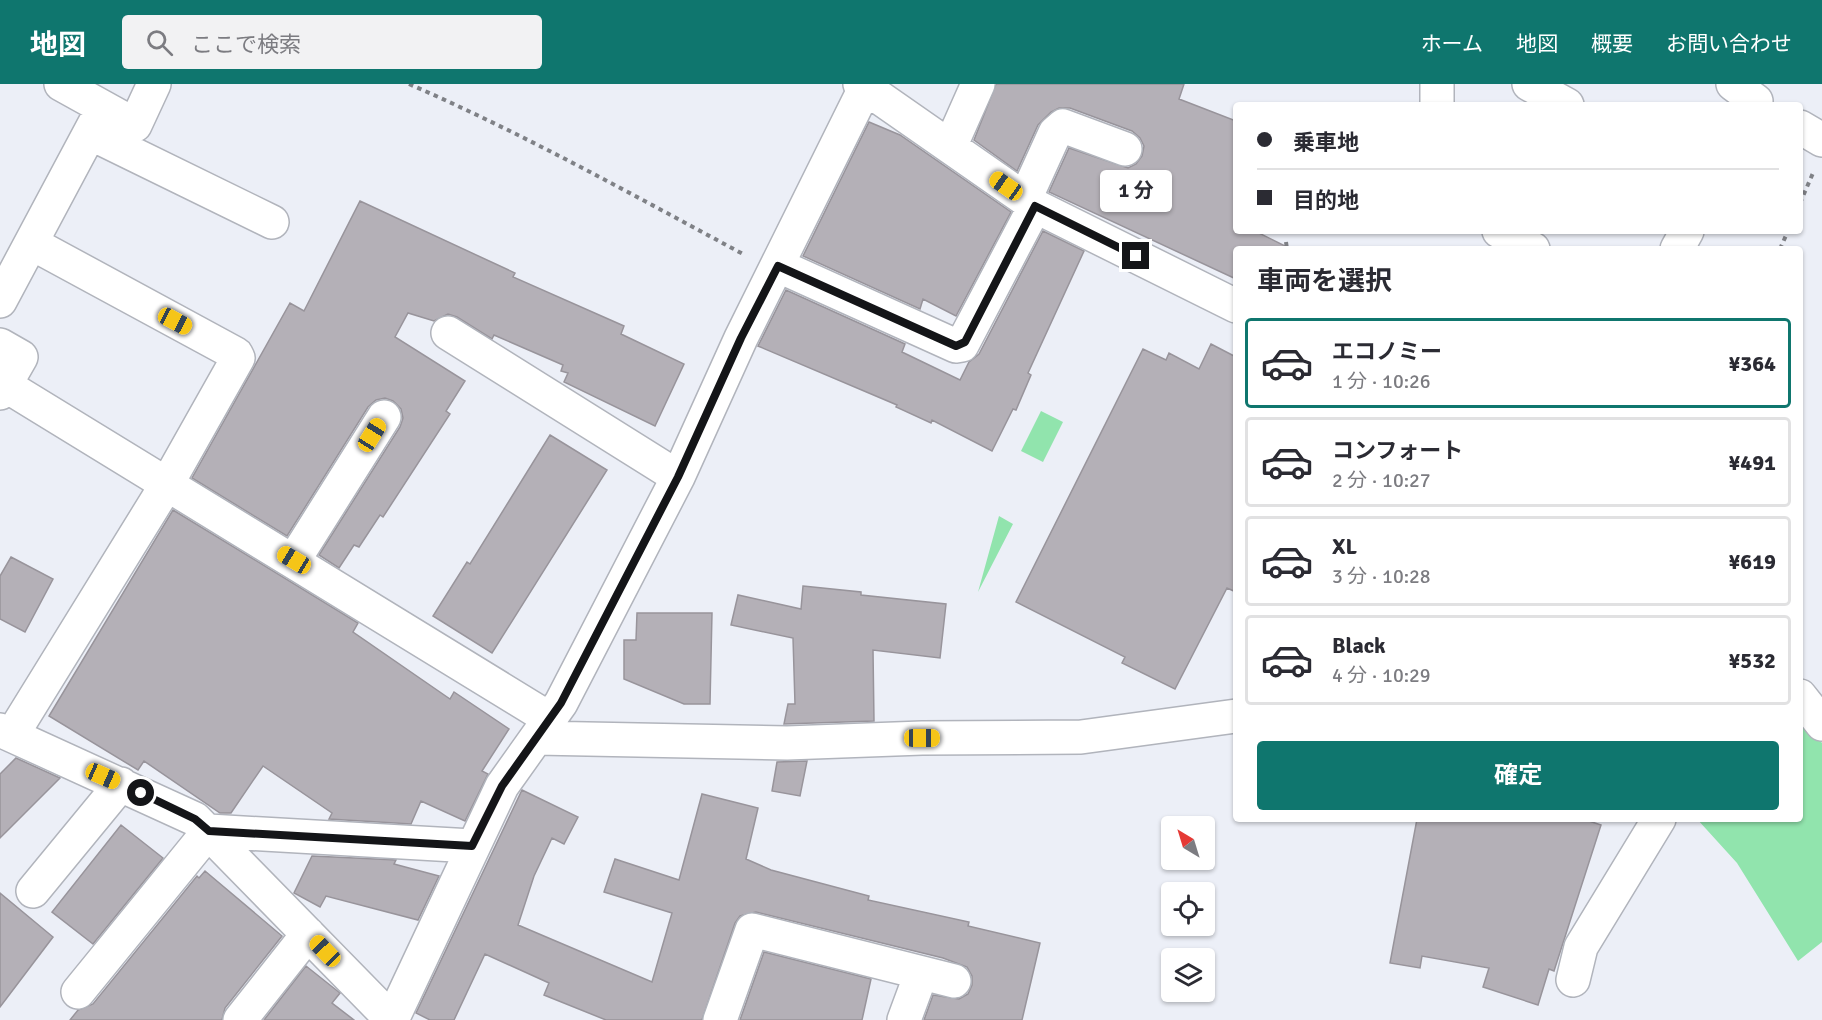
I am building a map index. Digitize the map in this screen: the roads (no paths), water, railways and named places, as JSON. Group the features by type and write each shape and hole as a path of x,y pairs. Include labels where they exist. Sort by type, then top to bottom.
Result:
{"street":[{"path":"61,84 97,121 272,222"},
{"path":"97,121 135,125 154,84"},
{"path":"950,147 978,84"},
{"path":"1437,84 1437,102"},
{"path":"1529,84 1562,102"},
{"path":"33,244 236,354 238,364 167,484 4,734 180,810 209,831 392,1020 502,786 543,729 678,477 741,338 777,269 862,86 1030,203 1233,304"},
{"path":"0,302 97,121"},
{"path":"777,269 956,346 962,345 1030,203 1055,133 1063,126 1125,150"},
{"path":"1803,131 1820,152"},
{"path":"1505,234 1527,246"},
{"path":"448,333 678,477"},
{"path":"0,345 21,357 3,389 294,560 543,729 787,743 922,738 1081,737 1233,716"},
{"path":"294,560 384,417"},
{"path":"1803,700 1822,724"},
{"path":"33,891 122,784"},
{"path":"1573,980 1581,947 1657,822"},
{"path":"209,831 472,846"},
{"path":"78,992 209,831"},
{"path":"720,1020 752,930 954,981"},
{"path":"240,1020 308,934"},
{"path":"904,1020 921,974"}]}
